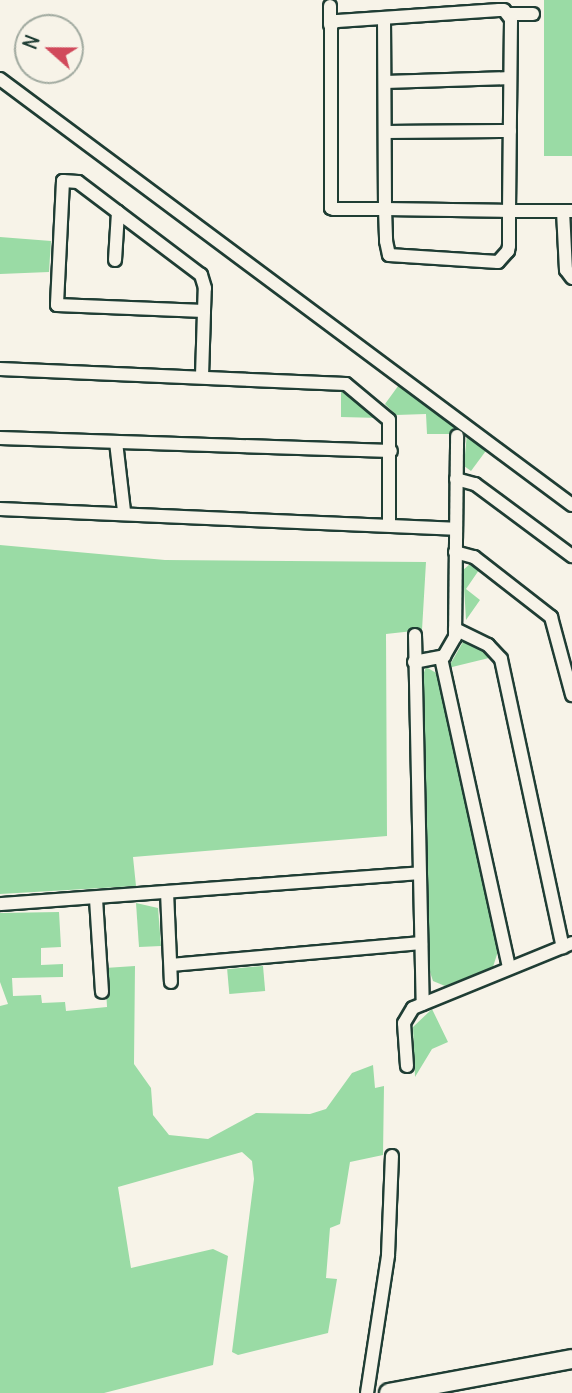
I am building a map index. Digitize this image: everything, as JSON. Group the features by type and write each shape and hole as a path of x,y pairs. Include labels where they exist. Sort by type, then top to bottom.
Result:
{"street":[{"path":"330,6 330,206 567,211 566,270 572,278"},
{"path":"330,25 384,18 499,10 509,15 533,14"},
{"path":"384,18 387,249 394,258 498,262 508,251 509,15"},
{"path":"385,82 510,78"},
{"path":"0,79 572,505"},
{"path":"385,132 510,131"},
{"path":"202,376 204,311 201,275 78,182 62,182 52,306 204,311"},
{"path":"115,260 118,212"},
{"path":"0,369 342,383 388,417 391,452 389,525"},
{"path":"414,662 441,658 451,649 455,629 457,436"},
{"path":"0,438 391,452"},
{"path":"116,442 124,512"},
{"path":"456,479 473,482 572,556"},
{"path":"0,509 124,512 455,529"},
{"path":"455,552 474,557 551,617 572,695"},
{"path":"407,1066 404,1023 423,1004 568,945 501,659 479,639 455,629"},
{"path":"415,635 418,873 423,1004"},
{"path":"441,658 509,967"},
{"path":"0,904 96,899 418,873"},
{"path":"167,892 172,982"},
{"path":"96,899 102,992"},
{"path":"171,965 421,943"},
{"path":"367,1393 388,1255 391,1156"},
{"path":"389,1393 572,1359"}],"green space":[{"path":"544,0 572,0 572,156 544,156"},
{"path":"0,237 51,241 49,272 0,274"},
{"path":"401,382 454,423 453,434 427,434 426,414 396,415 385,404"},
{"path":"341,391 375,414 380,418 341,417"},
{"path":"467,433 488,448 471,471 464,466"},
{"path":"0,545 165,560 426,562 422,630 386,634 387,836 133,857 136,886 0,894"},
{"path":"470,564 479,570 466,589 480,600 466,620 463,570"},
{"path":"463,642 474,644 493,657 448,668"},
{"path":"426,667 438,674 499,948 493,967 445,986 433,981 429,969 420,683"},
{"path":"136,903 158,908 161,946 139,947"},
{"path":"59,912 61,947 41,948 41,965 63,964 63,977 12,978 13,996 41,995 42,1003 65,1002 66,1011 107,1007 105,968 135,966 134,1064 151,1088 153,1115 169,1135 208,1139 256,1113 310,1114 326,1109 352,1073 373,1065 375,1088 384,1086 383,1155 350,1162 340,1224 330,1228 326,1278 337,1279 328,1333 238,1355 232,1352 254,1179 252,1161 242,1152 118,1187 131,1268 213,1249 228,1256 213,1365 104,1393 0,1393 0,1006 8,1004 0,982 0,913"},
{"path":"263,966 265,991 229,994 227,969"},
{"path":"432,1009 448,1042 432,1049 415,1077 413,1027"}]}
